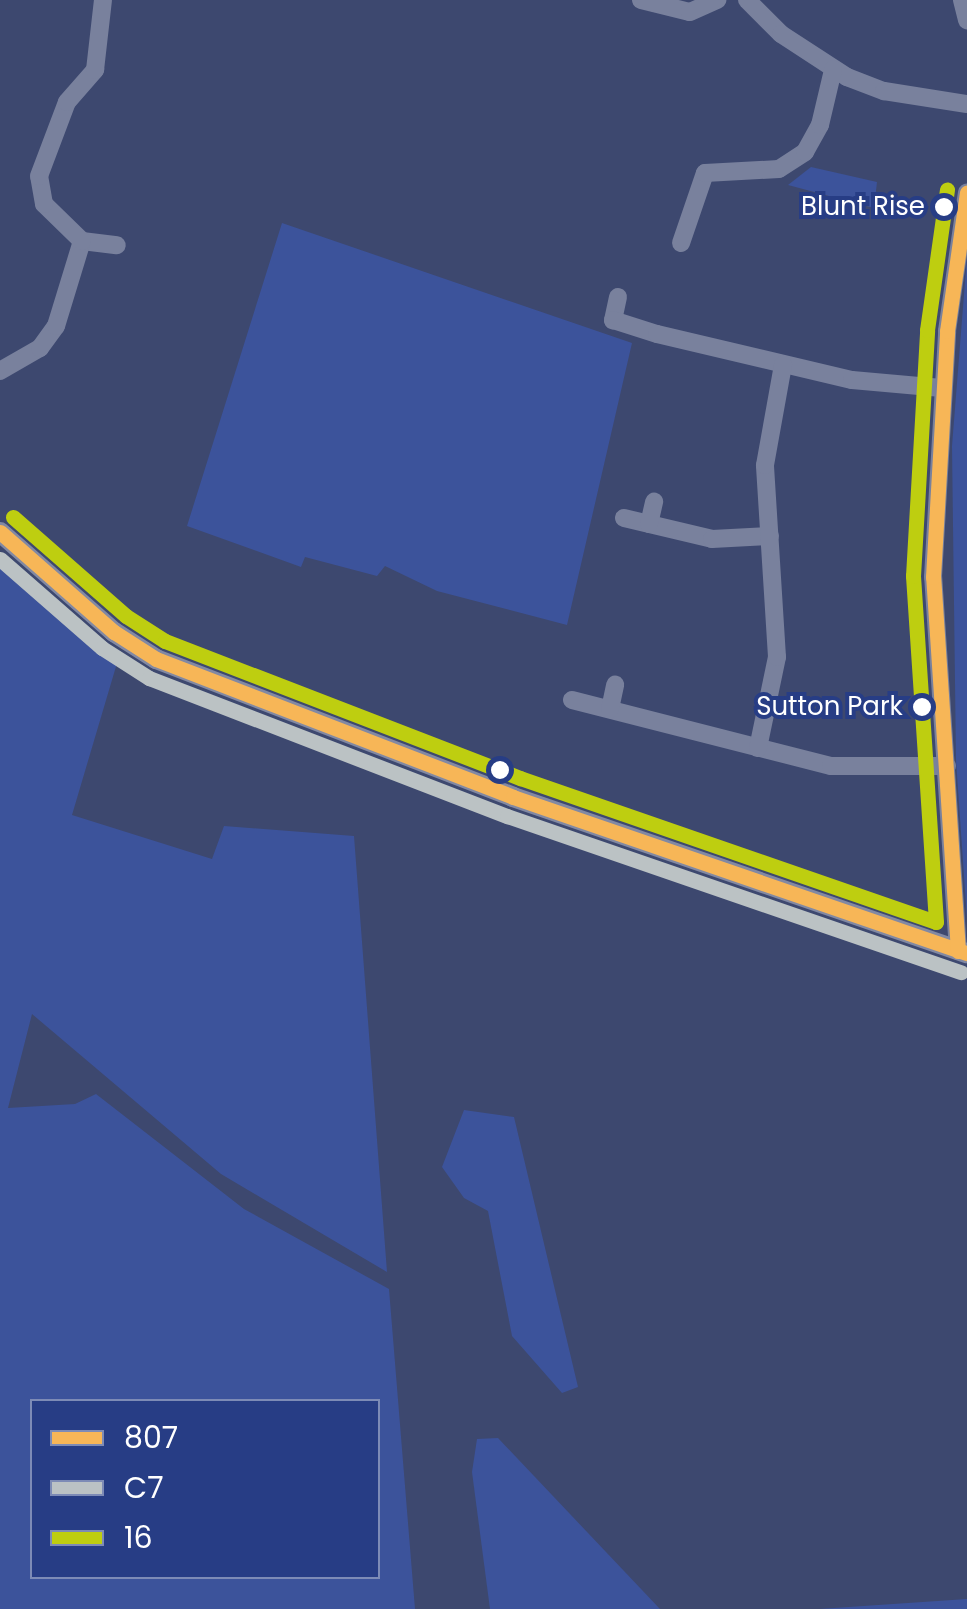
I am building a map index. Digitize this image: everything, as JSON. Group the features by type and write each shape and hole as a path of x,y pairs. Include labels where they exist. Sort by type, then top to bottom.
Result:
{"main road":[{"path":"0,532 114,632 156,659 513,797 963,952"}],"street":[{"path":"103,0 96,70 67,102 38,176 44,204 82,241 117,244"},
{"path":"642,0 690,12 717,0"},
{"path":"747,0 833,70 884,91 967,104"},
{"path":"962,0 967,20"},
{"path":"681,243 704,173 778,169 809,147 833,70"},
{"path":"963,952 933,577 942,388 967,192"},
{"path":"0,372 40,348 56,326 82,241"},
{"path":"618,297 614,320 692,342 852,380 942,388"},
{"path":"687,361 692,342"},
{"path":"758,748 777,657 766,452 783,365"},
{"path":"649,524 654,502"},
{"path":"624,518 712,539 770,536"},
{"path":"610,709 615,686"},
{"path":"572,700 850,769 947,766"}],"shaded area":[{"path":"811,167 877,182 874,208 788,185"},
{"path":"282,223 632,343 567,625 437,591 385,566 377,576 305,557 301,567 187,526"},
{"path":"967,257 967,919 956,760 952,446"},
{"path":"0,558 120,653 72,815 212,859 224,826 354,836 387,1272 221,1174 32,1014 8,1108 75,1104 96,1094 244,1209 389,1289 415,1609 0,1609"},
{"path":"464,1110 514,1117 578,1387 562,1393 512,1336 488,1211 464,1198 442,1167"},
{"path":"498,1438 660,1609 490,1609 472,1472 477,1439"},
{"path":"967,1599 967,1609 819,1609"}],"transit line":[{"name":"16","path":"13,517 126,616 165,641 520,778 936,922 913,576 927,330 947,189"},
{"name":"807","path":"958,951 933,577 947,331 967,192"},
{"name":"807","path":"0,532 114,632 156,659 513,797 967,953"},
{"name":"C7","path":"0,559 102,648 149,678 507,816 961,972"}],"place":[{"name":"Blunt Rise","path":"944,207"},
{"name":"Sutton Park","path":"922,707"}]}
